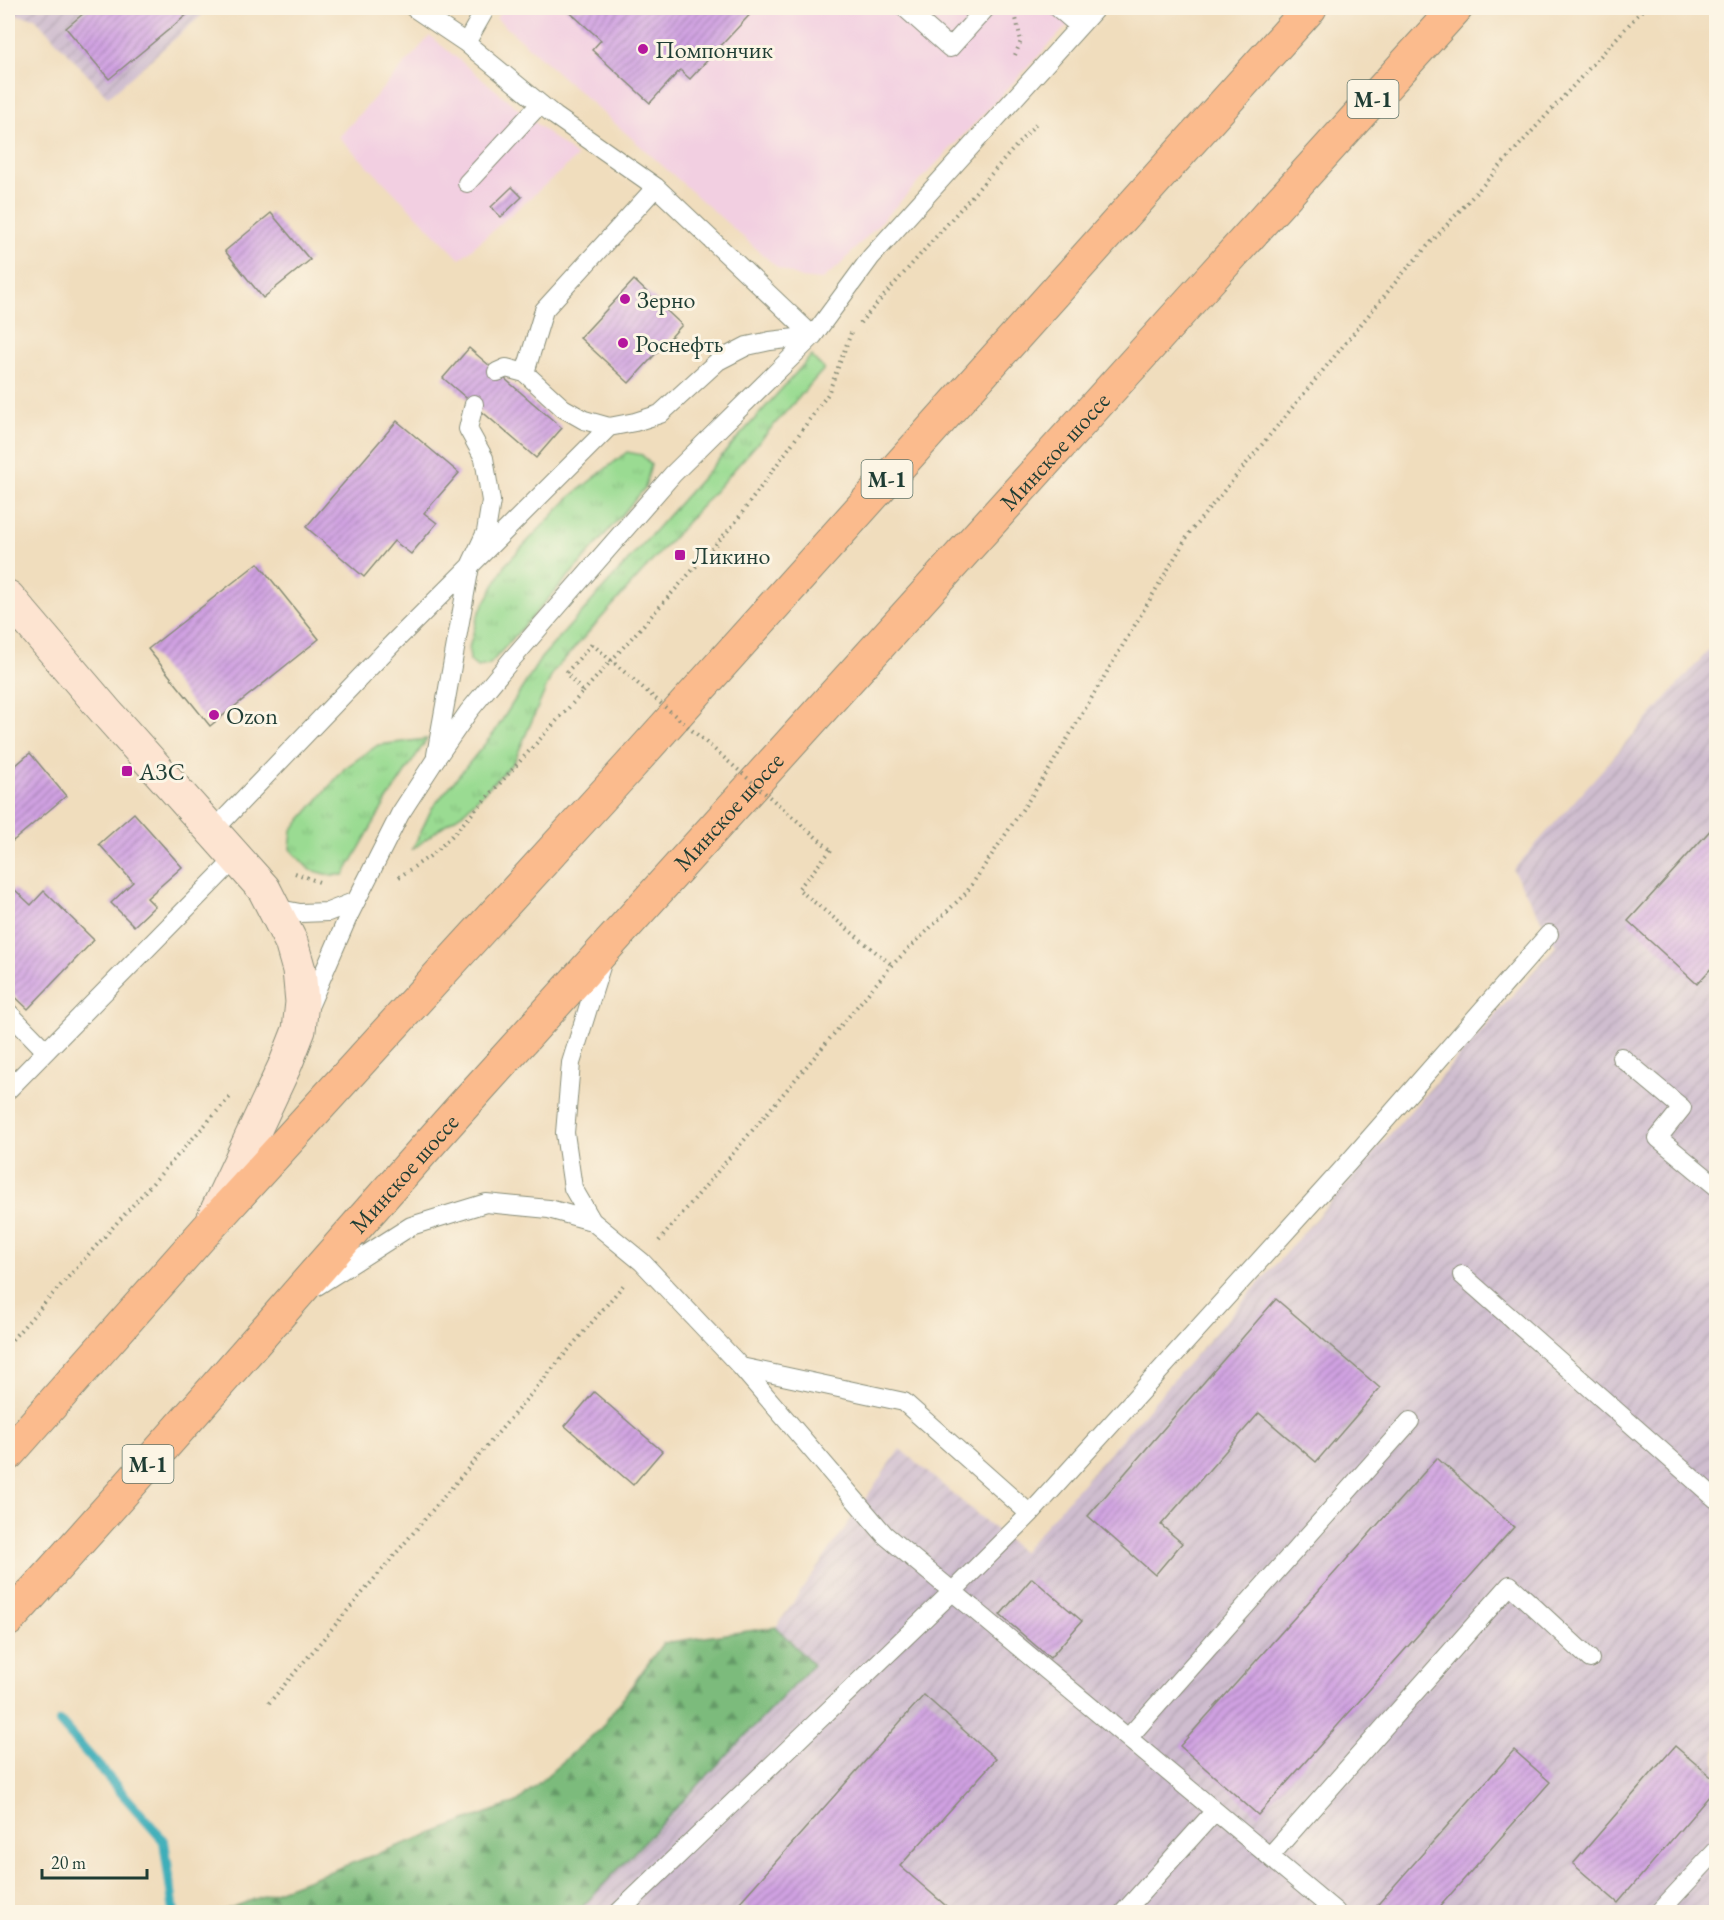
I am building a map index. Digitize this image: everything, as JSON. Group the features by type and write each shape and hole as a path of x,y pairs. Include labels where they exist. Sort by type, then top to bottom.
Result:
{"highway":[{"name":"М-1","path":"8,1454 209,1227 629,767 1310,8"},
{"name":"Минское шоссе","path":"8,1620 608,944 1456,8"}],"street":[{"path":"8,597 107,713 264,889 291,942 299,970 302,1002 299,1030 281,1074 209,1227"}],"lane":[{"path":"414,8 466,43 555,116 656,187 813,336"},
{"path":"466,43 486,8"},
{"path":"905,8 950,48 986,8"},
{"path":"1058,8 1079,26"},
{"path":"299,1030 356,901 400,814 469,711 673,474 813,336 871,257 1096,8"},
{"path":"466,183 540,104"},
{"path":"525,373 544,310 656,187"},
{"path":"497,372 506,368 525,373 563,408 584,420 609,427 660,414 718,361 747,346 813,336"},
{"path":"435,760 470,566 486,532 491,501 484,458 468,429 474,404"},
{"path":"213,831 385,652 609,427"},
{"path":"8,1090 237,857"},
{"path":"274,908 300,913 328,912 356,901"},
{"path":"619,1912 1030,1514 1348,1163 1549,934"},
{"path":"608,944 571,1063 565,1133 573,1188 592,1221 642,1262 741,1367 885,1535 1336,1912"},
{"path":"8,1012 46,1051"},
{"path":"1621,1057 1682,1108 1658,1138 1716,1186"},
{"path":"286,1306 411,1226 486,1203 549,1209 592,1221"},
{"path":"1462,1275 1716,1499"},
{"path":"741,1367 904,1402 1030,1514"},
{"path":"1128,1738 1410,1421"},
{"path":"1269,1856 1510,1586 1590,1659"},
{"path":"1124,1912 1215,1811"},
{"path":"1659,1912 1716,1851"}],"path":[{"path":"269,1703 892,965 966,893 1047,773 1190,532 1404,272 1644,8"},
{"path":"1010,64 1020,41 1016,18"},
{"path":"859,324 1038,121"},
{"path":"582,693 734,524 828,394 851,332"},
{"path":"566,674 592,644 831,850 798,889 892,965"},
{"path":"8,1344 234,1092"}],"shaded area":[{"path":"8,8 210,8 108,97 35,18 8,14"},
{"path":"505,8 1084,8 839,266 821,280 801,278 778,268 496,18"},
{"path":"430,36 577,157 460,259 339,137"},
{"path":"1716,642 1716,1912 577,1912 813,1665 776,1627 900,1449 1022,1552 1556,946 1513,870"}],"green space":[{"path":"811,356 824,369 553,672 514,762 463,813 412,850 432,808 494,733 541,658"},
{"path":"627,452 642,455 651,465 645,488 489,665 477,667 470,661 469,648 478,615 506,564 571,496"},
{"path":"427,739 387,800 344,875 330,875 310,870 290,849 292,830 345,768 378,745"},
{"path":"776,1627 813,1665 577,1912 220,1912 517,1802 601,1728 663,1643"}],"building":[{"path":"90,8 195,8 109,79 66,28"},
{"path":"565,8 756,8 690,79 680,70 650,103 592,50 601,40"},
{"path":"512,187 522,197 501,217 491,207"},
{"path":"271,213 310,260 263,298 225,251"},
{"path":"634,280 682,325 629,383 580,338"},
{"path":"469,348 562,428 536,458 443,378"},
{"path":"397,421 459,473 424,513 437,523 411,554 394,541 364,577 306,527"},
{"path":"258,563 319,639 210,726 148,649"},
{"path":"30,753 66,796 13,841 8,834 8,772"},
{"path":"134,813 182,867 147,898 155,906 134,926 111,903 133,882 99,844"},
{"path":"1716,824 1716,963 1697,984 1628,921"},
{"path":"14,889 31,905 44,891 94,940 28,1009 8,990 8,895"},
{"path":"1276,1299 1380,1388 1316,1462 1259,1413 1161,1525 1182,1543 1155,1575 1088,1516"},
{"path":"594,1392 662,1451 633,1485 565,1426"},
{"path":"1437,1458 1514,1527 1258,1815 1180,1746"},
{"path":"1032,1578 1082,1621 1050,1658 1000,1615"},
{"path":"924,1695 996,1759 900,1866 953,1912 752,1912 740,1902"},
{"path":"1675,1746 1716,1781 1716,1788 1618,1903 1573,1864"},
{"path":"1514,1750 1550,1782 1435,1912 1372,1911"}],"waterway":[{"path":"60,1722 164,1841 174,1912"}],"place":[{"name":"Помпончик","path":"643,49"},
{"name":"Зерно","path":"625,299"},
{"name":"Роснефть","path":"623,343"},
{"name":"Ликино","path":"680,555"},
{"name":"Ozon","path":"214,715"},
{"name":"АЗС","path":"127,771"}]}
